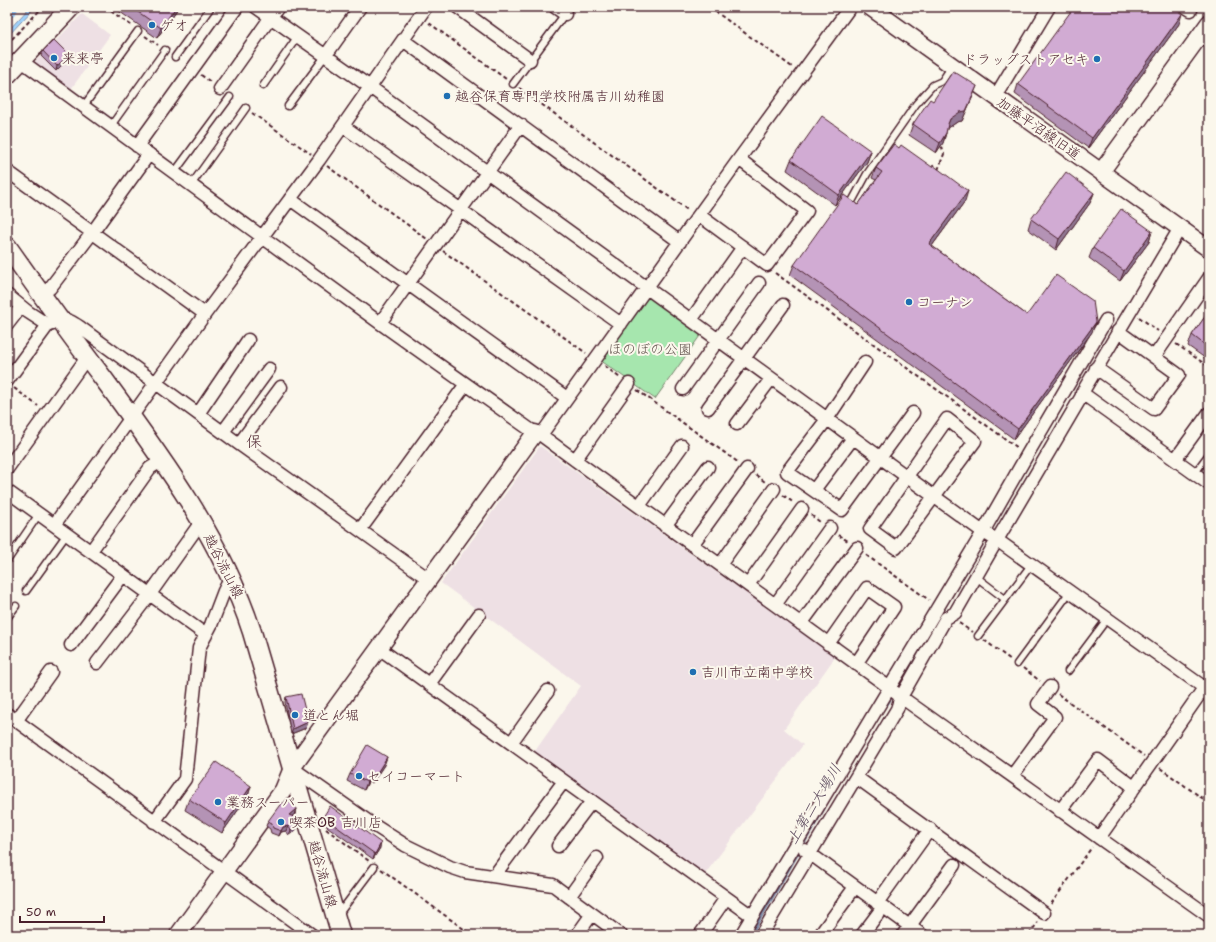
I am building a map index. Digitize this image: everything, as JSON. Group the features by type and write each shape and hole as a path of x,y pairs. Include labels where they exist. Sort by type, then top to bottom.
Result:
{"main road":[{"path":"7,75 14,59 54,7"},
{"path":"14,59 71,7"},
{"name":"越谷流山線","path":"7,246 42,295 54,322 88,359 163,460 190,502 233,582 244,606 252,632 341,935"}],"street":[{"path":"137,146 237,7"},
{"path":"256,7 274,12 298,36 989,536 1206,689 1134,787 1099,838"},
{"path":"326,55 360,7"},
{"path":"457,7 530,60"},
{"path":"178,935 283,790 292,768 538,434 595,360 850,7"},
{"name":"加藤平沼線旧道","path":"870,7 1209,249"},
{"path":"995,97 1049,7"},
{"path":"220,89 274,12"},
{"path":"54,525 205,314 319,160 423,12"},
{"path":"1101,172 1209,23"},
{"path":"403,40 680,242"},
{"path":"14,59 149,154 380,323 639,506 1060,811 1209,916"},
{"path":"380,323 521,125"},
{"path":"343,126 620,324"},
{"path":"42,295 50,288 92,233 149,154"},
{"path":"699,215 767,265 807,211 739,160"},
{"path":"7,171 205,314"},
{"path":"290,198 567,398"},
{"path":"761,935 897,709 896,693 938,607 989,536 1083,394 1082,393 1096,368 1180,228"},
{"path":"690,320 743,247"},
{"path":"1154,357 1209,278"},
{"path":"683,389 759,284"},
{"path":"7,296 21,306 54,322 67,320 81,328 198,414 430,580"},
{"path":"708,408 783,305"},
{"path":"7,325 21,306"},
{"path":"741,935 796,844 896,693 946,618 955,613 975,576 989,536 1027,455 1106,320"},
{"path":"10,384 54,322"},
{"path":"1096,368 1154,409 1179,375 1118,331"},
{"path":"198,414 248,340"},
{"path":"7,469 83,363 88,359"},
{"path":"865,362 827,419 787,472 842,510 913,413"},
{"path":"223,432 269,369"},
{"path":"737,424 771,379"},
{"path":"360,530 466,384"},
{"path":"575,460 629,384"},
{"path":"240,444 281,387"},
{"path":"1083,394 1209,484"},
{"path":"1175,460 1209,413"},
{"path":"947,420 975,441 896,548 870,529 906,476 947,420"},
{"path":"814,490 853,438"},
{"path":"639,506 682,446"},
{"path":"91,551 150,468 163,460"},
{"path":"665,526 708,467"},
{"path":"692,545 747,469"},
{"path":"720,565 774,489"},
{"path":"7,491 206,635"},
{"path":"748,585 802,509"},
{"path":"97,663 150,594 201,522"},
{"path":"774,604 830,528"},
{"path":"801,624 857,548"},
{"path":"70,645 123,575"},
{"path":"154,822 184,779 199,648 218,609 227,585 233,582"},
{"path":"828,644 868,588 894,607 856,664"},
{"path":"429,684 479,616"},
{"path":"380,649 752,916"},
{"path":"51,672 11,718 312,935"},
{"path":"1012,776 1055,717 1038,704 1050,687"},
{"path":"511,743 548,690"},
{"path":"1060,811 1098,760 1134,787"},
{"path":"292,768 369,822 405,845 450,867 465,872 553,885 621,935"},
{"path":"856,777 930,829 1044,913"},
{"path":"494,876 564,781"},
{"path":"558,846 592,801"},
{"path":"862,935 930,829"},
{"path":"796,844 880,905 906,931 922,935"},
{"path":"568,897 597,858"},
{"path":"906,931 954,865"},
{"path":"820,935 855,887"},
{"path":"700,935 726,898"},
{"path":"576,935 592,914"}],"lane":[{"path":"175,57 211,7"},
{"path":"513,84 563,9"},
{"path":"83,107 138,31"},
{"path":"263,86 298,36"},
{"path":"110,127 165,50"},
{"path":"288,106 326,55"},
{"path":"847,210 854,201 868,174 916,104 933,85 942,81 952,66"},
{"path":"174,173 230,97"},
{"path":"191,185 246,108"},
{"path":"1194,474 1209,454"},
{"path":"7,561 39,514"},
{"path":"26,591 67,534"},
{"path":"978,636 1031,565"},
{"path":"975,576 1006,599"},
{"path":"1017,664 1069,592"},
{"path":"7,618 16,606"},
{"path":"1068,671 1107,619"},
{"path":"336,918 374,865"}],"path":[{"path":"7,44 43,7"},
{"path":"709,7 801,74"},
{"path":"423,12 513,84 689,211 699,215"},
{"path":"937,172 944,154 940,141"},
{"path":"319,160 435,246 830,528 938,607"},
{"path":"767,265 769,269 1027,455"},
{"path":"10,384 48,413"},
{"path":"951,615 954,620 1050,687 1209,803"},
{"path":"321,826 472,935"},
{"path":"1029,935 1099,838"}],"shaded area":[{"path":"82,14 110,35 71,89 33,64"},
{"name":"吉川市立南中学校","path":"540,446 835,657 784,729 803,745 705,874 535,751 581,686 441,583"}],"green space":[{"name":"ほのぼの公園","path":"647,296 652,296 702,333 655,399 600,360"}],"water":[{"path":"30,7 35,7 7,37 7,32"}],"building":[{"path":"131,7 176,7 161,28"},
{"name":"ドラッグストアセキ","path":"1074,7 1173,7 1182,14 1092,138 1018,84"},
{"name":"来来亭","path":"54,40 69,55 57,66 43,51"},
{"path":"953,71 977,86 966,111 960,112 950,119 946,133 940,143 913,124 930,99 933,101"},
{"path":"822,116 871,151 839,195 791,160"},
{"name":"コーナン","path":"894,144 899,148 901,145 932,167 933,165 968,191 929,244 1027,315 1056,275 1093,301 1096,322 1018,429 794,265 844,195 858,205 882,172 876,168"},
{"path":"1066,172 1094,193 1059,239 1031,219"},
{"path":"1121,209 1152,231 1124,271 1093,248"},
{"path":"1209,311 1209,348 1192,335"},
{"name":"道とん堀","path":"301,694 308,722 293,729 286,697"},
{"path":"367,745 387,757 375,776 371,774 367,782 350,774"},
{"path":"216,762 251,786 226,823 189,799"},
{"name":"喫茶OB 吉川店","path":"287,801 294,802 296,809 289,815 299,819 298,825 291,830 288,826 283,827 281,831 273,828 272,823 268,821 282,802 285,805"},
{"path":"330,806 381,843 375,854 323,817"}],"waterway":[{"name":"上第二大場川","path":"887,704 898,685"},
{"name":"上第二大場川","path":"750,935 824,808"}],"place":[{"name":"ゲオ","path":"152,25"},
{"name":"来来亭","path":"54,58"},
{"name":"ドラッグストアセキ","path":"1097,59"},
{"name":"越谷保育専門学校附属吉川幼稚園","path":"447,96"},
{"name":"コーナン","path":"909,302"},
{"name":"吉川市立南中学校","path":"693,672"},
{"name":"道とん堀","path":"295,715"},
{"name":"セイコーマート","path":"359,776"},
{"name":"業務スーパー","path":"218,802"},
{"name":"喫茶OB 吉川店","path":"281,822"}],"district":[{"name":"保","path":"254,441"}]}
